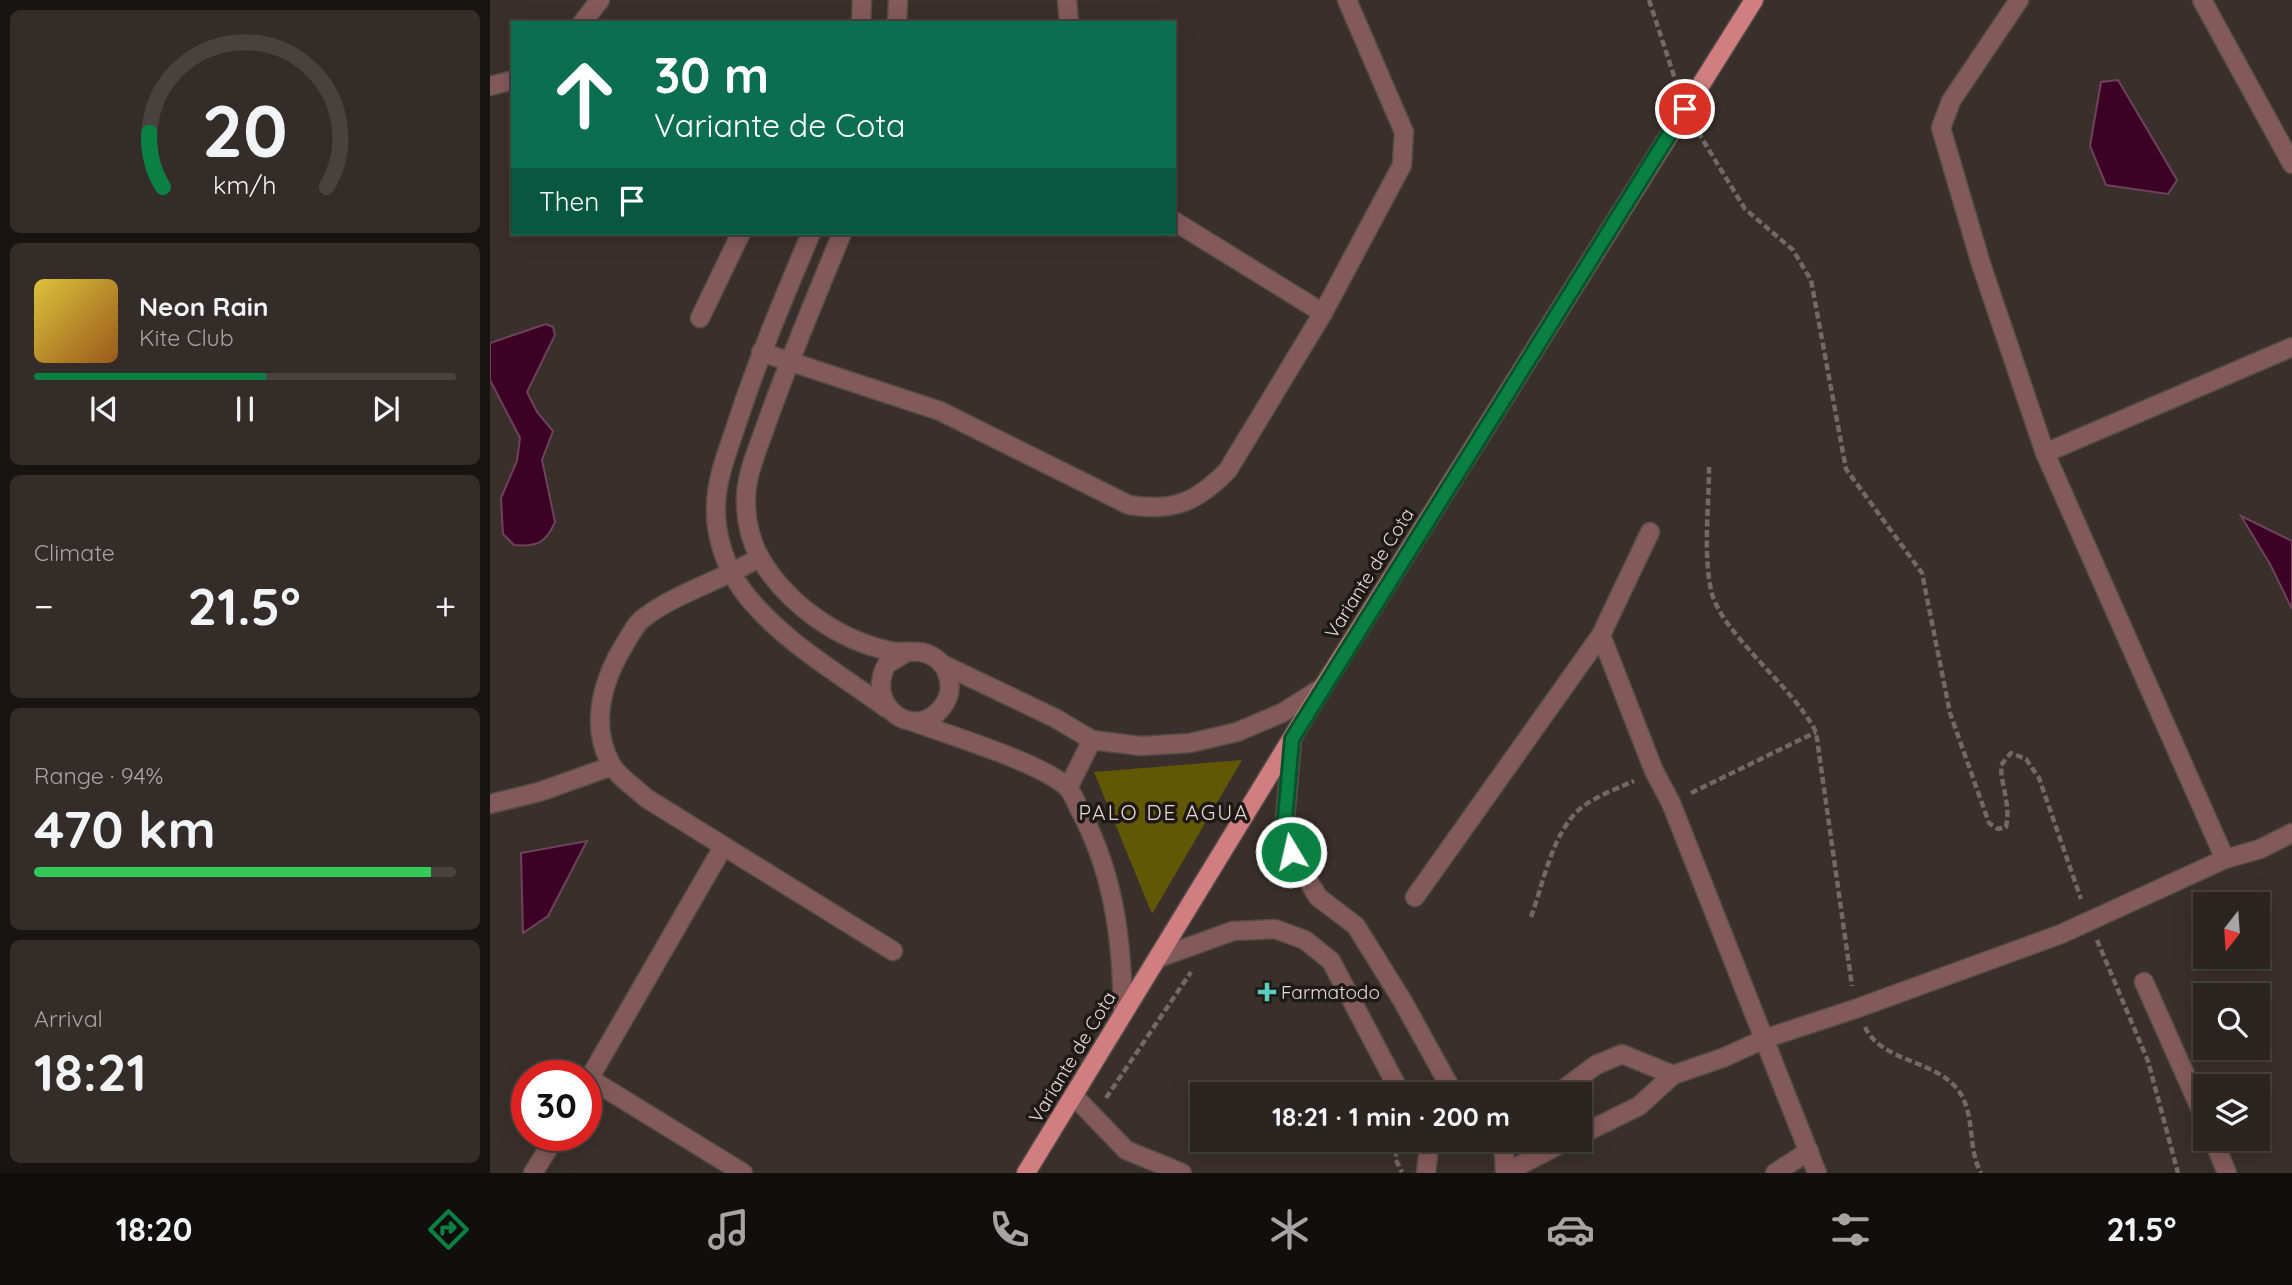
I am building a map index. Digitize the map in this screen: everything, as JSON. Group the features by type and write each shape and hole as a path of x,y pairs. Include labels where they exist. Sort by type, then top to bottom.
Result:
{"main road":[{"name":"Variante de Cota","path":"1026,1173 1323,687 1754,0"}],"street":[{"path":"584,21 600,0"},
{"path":"861,21 862,0"},
{"path":"897,21 898,0"},
{"path":"1067,0 1069,21"},
{"path":"761,352 940,411 1129,505 1153,509 1178,505 1206,492 1228,470 1323,313 1402,166 1404,131 1347,0"},
{"path":"2019,0 1951,101 1941,128 1981,264 2045,453 2225,859"},
{"path":"2202,0 2292,163"},
{"path":"490,86 511,81"},
{"path":"1176,222 1323,313"},
{"path":"700,318 740,235"},
{"path":"810,235 761,352 723,466 715,506 719,542 732,575 760,611 796,644 904,718 1026,764 1068,788 1095,841 1113,897 1122,954 1123,1013"},
{"path":"841,235 789,360 751,469 746,500 749,532 760,557 788,596 837,631 893,652 920,651 1055,718 1092,740 1141,746 1190,743 1237,732 1282,713 1323,687"},
{"path":"2045,453 2292,347"},
{"path":"1415,897 1601,635 1650,533"},
{"path":"760,557 732,575 667,603 639,622 619,654 601,697 599,729 612,765 646,798 893,951"},
{"path":"1601,635 1654,771 1671,803 1817,1173"},
{"path":"907,652 887,664 881,674 881,697 904,718 934,715 942,707 950,686 942,664"},
{"path":"1292,739 1285,819 1291,852 1318,897 1356,926 1447,1082"},
{"path":"1068,788 1092,740"},
{"path":"490,804 540,792 612,765"},
{"path":"1592,1129 1639,1106 1674,1075 1725,1057 1763,1039 1855,1009 2089,921 2225,859 2260,849 2292,833"},
{"path":"600,1060 723,847"},
{"path":"1158,958 1233,931 1275,929 1305,940 1331,961 1395,1082"},
{"path":"2144,982 2193,1092"},
{"path":"1573,1082 1596,1065 1622,1054 1674,1075"},
{"path":"602,1089 743,1173"},
{"path":"1073,1095 1126,1150 1182,1173"},
{"path":"533,1173 547,1151"},
{"path":"1775,1173 1809,1151"},
{"path":"2218,1151 2227,1173"},
{"path":"1422,1172 1427,1152"},
{"path":"1503,1152 1505,1173 1545,1152"}],"path":[{"path":"1649,0 1685,109 1745,209 1793,250 1811,280 1846,469 1922,573 1950,713 1989,823 1998,828 2006,827 2009,804 2001,779 2001,765 2011,753 2026,759 2039,778 2089,921 2148,1061 2178,1173"},
{"path":"1709,467 1711,591 1720,614 1797,702 1816,732 1855,1009 1868,1035 1945,1077 1958,1089 1967,1106 1975,1163 1981,1173"},
{"path":"1671,803 1816,732"},
{"path":"1531,917 1559,839 1569,820 1585,805 1654,771"},
{"path":"1093,1118 1194,968"},
{"path":"1396,1152 1396,1160 1403,1173"}],"shaded area":[{"path":"2118,80 2177,180 2168,194 2106,185 2090,146 2101,82"},
{"path":"546,324 553,327 555,335 527,392 537,412 553,431 542,460 555,522 548,535 540,542 514,545 503,534 501,498 517,461 520,438 490,380 490,343"},
{"path":"2241,516 2292,541 2292,609 2270,564"},
{"path":"1242,760 1152,914 1094,772"},
{"path":"587,841 548,916 523,933 521,853"}],"place":[{"name":"Farmatodo","path":"1267,992"}],"district":[{"name":"PALO DE AGUA","path":"1164,812"}],"route":[{"path":"1291,852 1285,819 1292,739 1685,109"}]}
